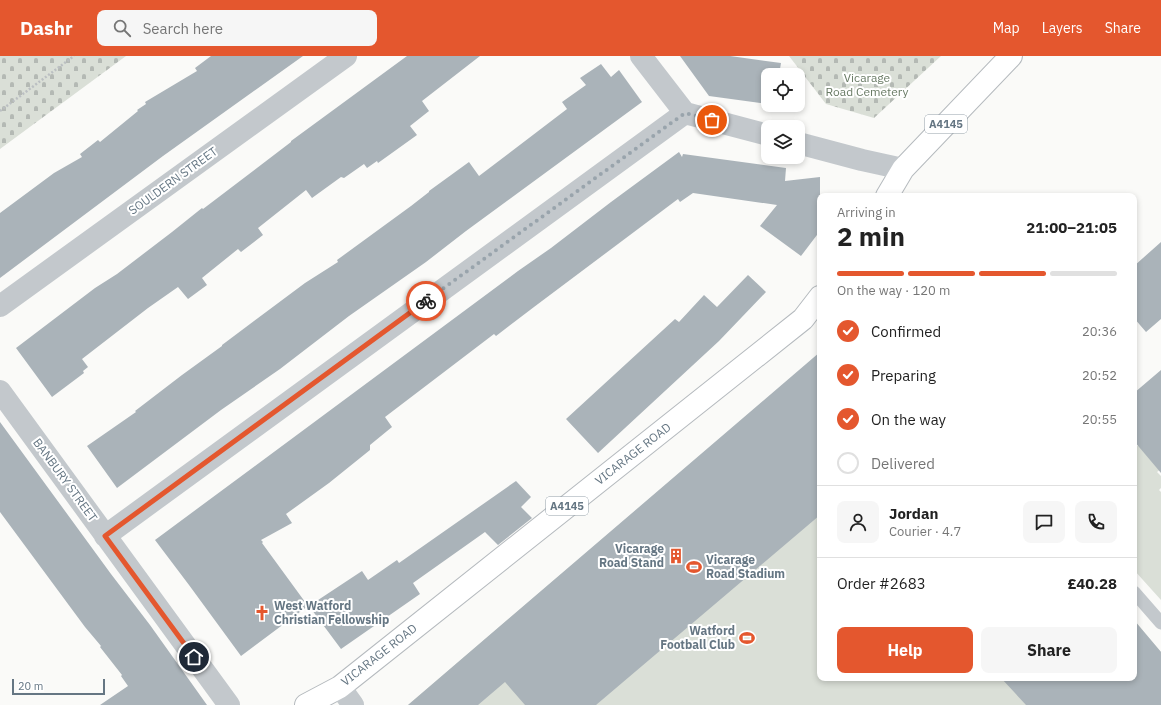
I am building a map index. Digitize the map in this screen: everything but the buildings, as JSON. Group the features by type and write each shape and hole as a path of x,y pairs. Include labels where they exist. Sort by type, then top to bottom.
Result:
{"main road":[{"name":"A4145","path":"889,193 903,169 1011,56"},
{"name":"VICARAGE ROAD","path":"306,705 340,687 803,319 817,301"}],"street":[{"name":"SOULDERN STREET","path":"0,306 346,56"},
{"path":"641,56 685,113 761,133"},
{"path":"105,536 685,113"},
{"path":"805,145 903,169"},
{"name":"BANBURY STREET","path":"0,391 229,705"},
{"path":"340,687 353,705"}],"lane":[{"path":"1137,595 1161,623"}],"path":[{"path":"0,111 74,56"}],"green space":[{"path":"0,56 126,56 0,149"},
{"name":"Vicarage Road Cemetery","path":"789,56 941,56 874,118 826,104 805,77 805,68 798,68"},
{"name":"Vicarage Road Stadium","path":"817,356 817,681 1137,681 1137,624 1161,652 1161,705 408,705"},
{"path":"1141,443 1161,469 1157,472 1161,476 1161,488 1159,490 1161,492 1161,600 1137,573 1137,446"}],"way so far":[{"path":"426,301 685,113 712,120"}],"place":[{"name":"Vicarage Road Stand","path":"676,556"},
{"name":"Vicarage Road Stadium","path":"694,567"},
{"name":"West Watford Christian Fellowship","path":"262,613"},
{"name":"Watford Football Club","path":"747,638"}],"route":[{"path":"194,657 105,536 426,301"}]}
